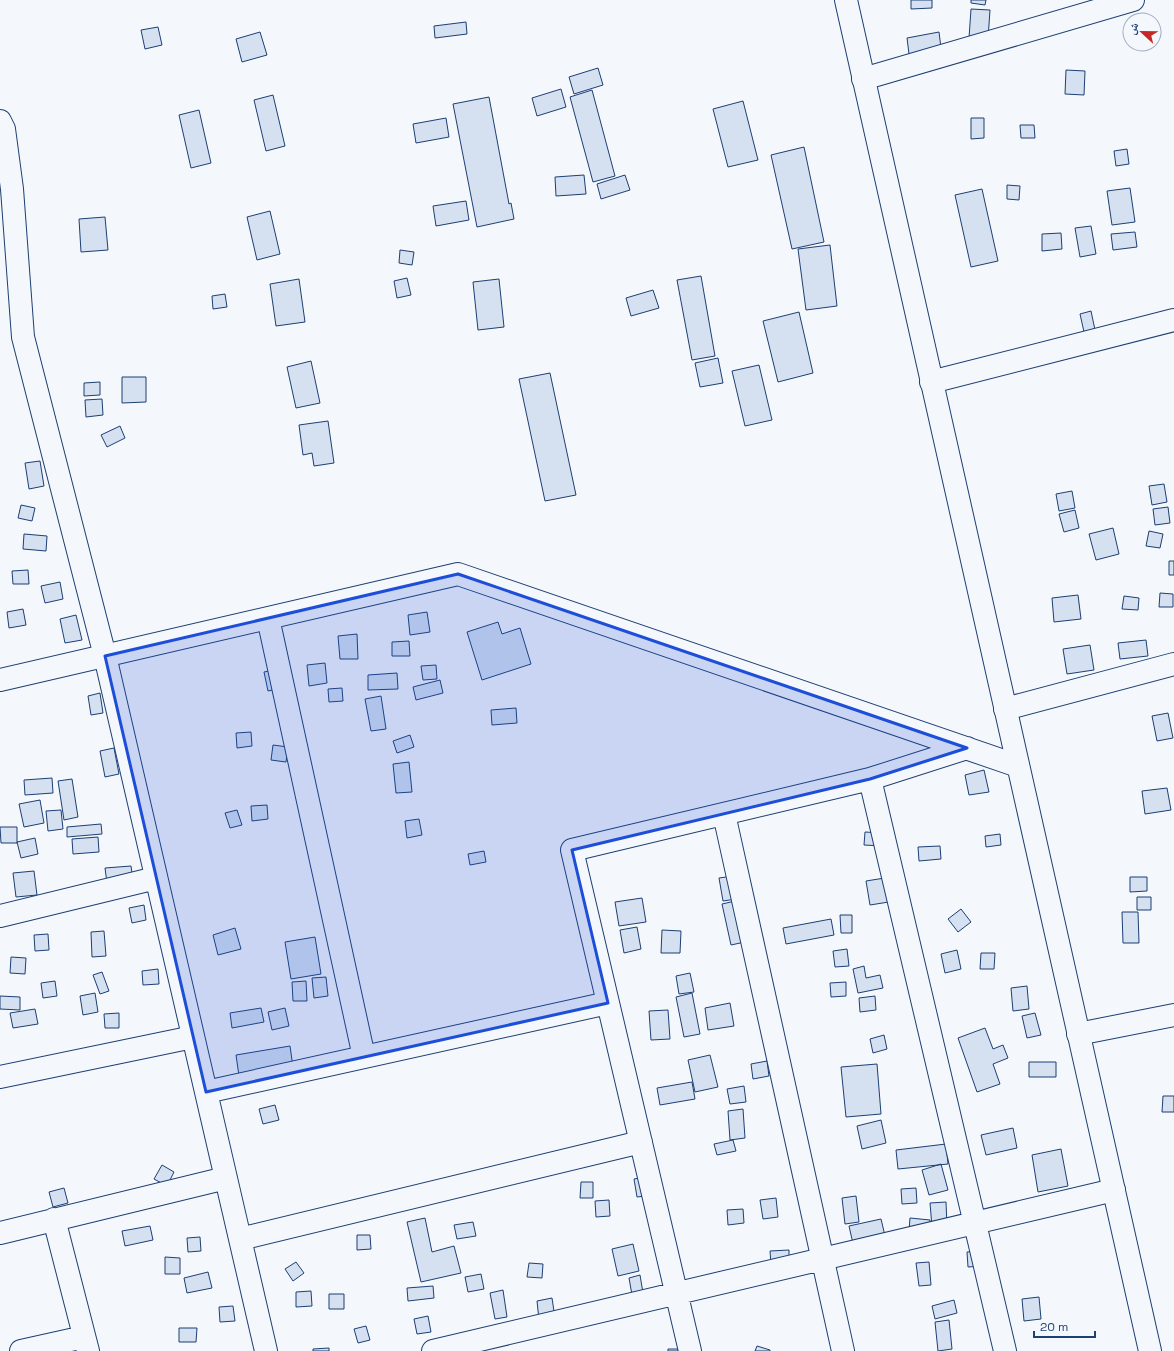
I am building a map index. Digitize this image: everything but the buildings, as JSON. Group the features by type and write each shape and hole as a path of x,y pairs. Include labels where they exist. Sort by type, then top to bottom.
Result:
{"street":[{"path":"846,0 1150,1351"},
{"path":"863,79 1134,0"},
{"path":"0,121 4,129 6,190 23,337 105,656 266,1351"},
{"path":"931,382 1174,320"},
{"path":"0,680 458,574 1018,766"},
{"path":"268,618 364,1057"},
{"path":"1005,709 1174,664"},
{"path":"690,1351 572,850 870,779 967,748"},
{"path":"870,779 1005,1351"},
{"path":"724,814 843,1351"},
{"path":"0,916 156,878"},
{"path":"206,1092 608,1003"},
{"path":"1078,1034 1174,1016"},
{"path":"0,1077 193,1037"},
{"path":"240,1239 641,1142"},
{"path":"0,1233 226,1178"},
{"path":"435,1351 1114,1190"},
{"path":"21,1351 86,1344 54,1219"}],"highlighted area":[{"path":"458,574 967,748 870,779 572,850 608,1003 206,1092 105,656"}]}
